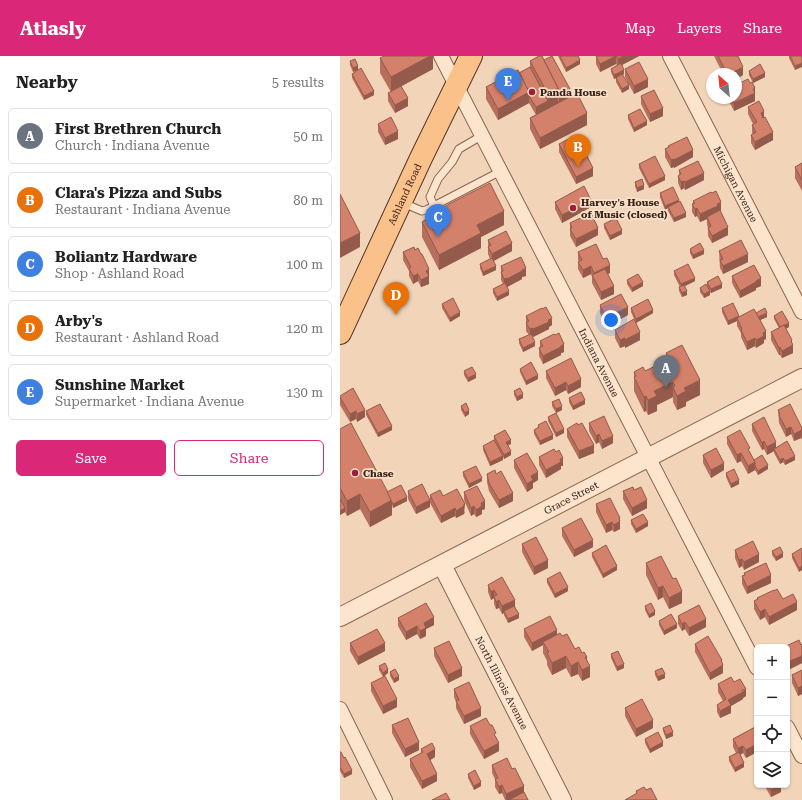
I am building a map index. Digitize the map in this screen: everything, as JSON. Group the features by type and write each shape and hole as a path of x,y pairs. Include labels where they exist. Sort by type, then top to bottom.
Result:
{"main road":[{"name":"Ashland Road","path":"340,333 400,202 471,56"}],"street":[{"name":"Indiana Avenue","path":"441,56 754,662"},
{"name":"Michigan Avenue","path":"670,56 802,312"},
{"name":"Grace Street","path":"340,617 802,378"},
{"name":"North Illinois Avenue","path":"442,565 562,800"},
{"path":"340,709 383,799"},
{"path":"790,733 802,756"}],"lane":[{"path":"434,206 430,197 438,179 452,162 459,149 483,135"},
{"path":"400,202 422,211 501,171"}],"building":[{"path":"384,56 430,56 391,77 380,58"},
{"path":"542,56 558,88 548,94 530,61"},
{"path":"552,56 570,89 559,95 558,88 544,60"},
{"path":"560,56 578,56 580,60 566,68"},
{"path":"596,56 616,56 600,64"},
{"path":"616,56 624,56 618,59"},
{"path":"718,56 738,56 743,67 741,68 724,68"},
{"path":"790,56 802,56 802,63 795,66"},
{"path":"355,59 358,66 353,68 350,61"},
{"path":"639,62 648,79 634,86 625,69"},
{"path":"621,63 624,70 614,75 611,69"},
{"path":"760,64 765,73 753,79 749,71"},
{"path":"530,67 548,101 536,107 529,96 529,92 519,73"},
{"path":"361,68 374,91 364,96 352,74"},
{"path":"518,70 529,92 498,109 486,87"},
{"path":"622,74 629,85 622,89 616,78"},
{"path":"748,79 750,83 752,82 755,88 753,89 755,93 742,99 742,82"},
{"path":"401,86 408,98 395,105 388,93"},
{"path":"654,90 663,108 650,114 641,96"},
{"path":"577,93 587,113 540,138 530,118"},
{"path":"759,101 764,111 761,113 763,118 765,117 773,132 755,142 751,135 756,132 752,125 757,122 748,107"},
{"path":"640,109 647,121 634,128 628,115"},
{"path":"391,117 398,131 385,138 378,124"},
{"path":"576,135 593,168 576,177 559,144"},
{"path":"687,137 693,150 674,160 671,160 665,149"},
{"path":"655,156 665,176 649,184 639,164"},
{"path":"698,161 704,173 685,182 681,182 678,176 681,174 679,170"},
{"path":"802,163 802,180 795,167"},
{"path":"642,179 644,185 637,188 635,182"},
{"path":"490,183 504,211 477,225 481,233 439,255 422,222 449,204"},
{"path":"584,186 591,200 562,215 555,202"},
{"path":"673,187 679,200 665,206 660,193"},
{"path":"716,191 721,202 717,204 718,206 700,214 697,208 695,209 692,204 695,203 693,201"},
{"path":"340,194 360,233 340,243"},
{"path":"680,201 686,213 674,218 668,207"},
{"path":"720,210 728,227 712,236 708,228 711,226 707,217"},
{"path":"591,213 598,228 576,239 570,229 572,228 570,223"},
{"path":"616,218 622,230 610,236 604,224"},
{"path":"506,231 512,243 492,254 488,247 491,245 488,240"},
{"path":"741,240 748,254 723,266 720,260 723,259 719,251"},
{"path":"700,243 704,250 693,255 690,249"},
{"path":"596,244 603,259 607,258 610,265 594,273 591,266 583,270 578,262 582,260 578,252"},
{"path":"414,247 415,250 418,248 429,269 426,271 429,276 421,280 418,274 413,276 409,268 411,267 403,252"},
{"path":"521,257 526,268 507,279 504,279 501,272 503,271 501,266"},
{"path":"492,258 496,266 483,272 480,264"},
{"path":"688,264 695,278 681,284 674,271"},
{"path":"754,265 761,278 740,291 732,276"},
{"path":"605,269 614,286 601,292 592,275"},
{"path":"638,274 643,282 632,288 627,280"},
{"path":"718,276 722,284 711,289 707,282"},
{"path":"505,283 509,291 497,297 493,289"},
{"path":"706,284 710,291 704,294 700,288"},
{"path":"684,285 687,291 682,293 679,287"},
{"path":"621,294 628,307 614,314 615,316 607,319 600,305"},
{"path":"453,298 460,312 450,318 442,304"},
{"path":"648,299 653,310 636,319 631,308"},
{"path":"733,303 739,316 728,321 722,308"},
{"path":"546,307 552,318 548,320 549,322 530,329 526,323 529,321 526,316"},
{"path":"765,308 767,313 758,317 756,313"},
{"path":"754,309 766,331 763,333 764,336 747,342 737,318"},
{"path":"782,311 789,323 780,327 774,316"},
{"path":"634,319 640,332 625,340 625,338 620,340 615,330"},
{"path":"784,325 793,345 782,351 771,332"},
{"path":"559,333 564,344 543,356 539,348 543,346 540,341"},
{"path":"531,334 535,342 523,348 519,339"},
{"path":"682,345 700,380 684,388 686,391 677,396 673,387 675,386 673,382 654,391 657,396 648,400 646,396 644,397 634,377 636,376 634,372 643,367 645,371 670,359 666,353"},
{"path":"571,358 581,379 568,386 566,382 555,388 546,371"},
{"path":"531,362 538,375 526,381 520,369"},
{"path":"472,367 476,374 468,378 464,371"},
{"path":"353,388 365,410 357,414 356,411 350,414 340,397"},
{"path":"520,388 523,394 517,397 514,391"},
{"path":"581,392 585,400 573,406 569,398"},
{"path":"559,399 562,406 556,409 552,402"},
{"path":"466,403 469,410 465,413 461,406"},
{"path":"380,404 392,426 378,433 366,411"},
{"path":"790,404 802,428 802,430 794,434 791,427 786,429 778,410"},
{"path":"556,413 564,429 556,433 548,417"},
{"path":"604,416 613,436 602,441 599,434 596,436 589,423"},
{"path":"764,417 776,442 767,447 764,441 762,443 752,424"},
{"path":"546,421 553,435 540,441 534,430 539,427 538,425"},
{"name":"Chase","path":"351,423 392,500 370,512 360,494 347,501 340,488 340,429"},
{"path":"577,423 578,425 582,423 594,445 579,451 567,429"},
{"path":"505,430 511,440 506,442 511,451 504,455 494,436"},
{"path":"740,430 750,448 748,449 755,462 748,466 741,453 737,455 727,437"},
{"path":"494,440 503,456 490,462 483,446"},
{"path":"787,441 795,456 785,461 783,458 780,460 774,449"},
{"path":"716,448 724,463 711,470 703,455"},
{"path":"554,449 556,452 559,450 563,458 560,459 561,462 546,470 539,457"},
{"path":"527,453 538,472 531,476 533,480 527,484 514,460"},
{"path":"762,455 768,465 758,471 754,460"},
{"path":"476,466 482,478 469,484 463,472"},
{"path":"734,469 739,480 731,484 726,473"},
{"path":"495,470 496,474 501,471 513,493 499,500 489,483 487,474"},
{"path":"422,484 430,500 416,507 408,491"},
{"path":"401,485 407,497 393,504 387,492"},
{"path":"477,486 485,501 481,503 482,506 476,510 474,506 471,508 464,492"},
{"path":"633,487 634,490 641,487 647,500 632,508 623,491"},
{"path":"457,489 465,504 464,506 456,511 455,508 441,516 430,495 440,490 443,496"},
{"path":"610,498 620,521 614,525 612,522 606,525 596,504"},
{"path":"340,499 345,508 340,511"},
{"path":"643,514 648,522 636,529 631,520"},
{"path":"581,518 593,540 574,550 562,528"},
{"path":"536,537 548,560 534,567 522,544"},
{"path":"753,541 759,554 744,562 742,559 739,560 735,550"},
{"path":"606,545 617,566 603,574 592,553"},
{"path":"780,547 783,553 776,557 772,551"},
{"path":"802,548 802,566 799,568 792,554"},
{"path":"661,556 673,579 676,578 682,591 669,598 663,586 658,588 646,563"},
{"path":"766,563 771,575 747,587 742,576 745,575 744,573"},
{"path":"560,572 568,587 555,594 547,579"},
{"path":"502,577 515,600 502,606 499,600 496,602 494,596 497,595 494,590 491,592 488,585"},
{"path":"777,589 783,599 793,594 797,602 769,617 765,609 760,612 754,601 758,599 757,598"},
{"path":"426,603 434,617 424,623 426,628 420,631 417,626 406,632 398,618"},
{"path":"651,603 655,611 649,615 645,606"},
{"path":"699,605 706,619 689,628 685,622 682,624 678,616"},
{"path":"514,606 519,614 508,619 504,611"},
{"path":"671,614 677,624 664,631 659,621"},
{"path":"550,616 557,630 532,643 524,629"},
{"path":"377,629 385,643 358,657 350,643"},
{"path":"560,633 562,636 567,634 575,649 579,647 582,653 584,652 590,666 582,670 578,662 571,666 566,656 552,663 547,653 549,652 543,642"},
{"path":"708,636 722,660 723,665 710,673 695,644"},
{"path":"799,640 801,645 802,644 802,656 790,661 790,644"},
{"path":"449,641 462,668 448,675 434,648"},
{"path":"618,651 624,664 617,667 611,654"},
{"path":"385,663 388,669 383,673 379,666"},
{"path":"662,668 665,674 658,677 655,671"},
{"path":"395,669 399,676 394,679 390,672"},
{"path":"802,670 802,686 798,688 792,675"},
{"path":"385,676 397,699 383,706 371,683"},
{"path":"731,677 734,682 740,679 746,689 742,690 743,692 728,700 731,705 720,711 717,705 726,699 718,684"},
{"path":"469,682 481,708 464,716 456,701 459,700 454,689"},
{"path":"642,699 653,720 636,729 625,708"},
{"path":"408,718 419,742 405,749 392,725"},
{"path":"486,718 490,725 492,725 496,733 494,734 499,743 484,751 470,726"},
{"path":"670,725 673,732 666,735 663,728"},
{"path":"754,728 754,746 746,750 743,746 738,748 733,739"},
{"path":"658,732 663,742 650,749 645,739"},
{"path":"432,743 435,749 427,754 437,774 422,781 410,759 423,752 421,749"},
{"path":"340,752 344,758 345,757 352,770 344,774 340,767"},
{"path":"739,752 744,763 735,768 729,757"},
{"path":"507,758 512,769 515,768 524,786 506,794 502,785 499,787 495,779 498,778 492,765"},
{"path":"475,770 481,782 474,786 468,774"},
{"path":"644,787 646,790 651,788 657,800 625,800 637,793 636,791"},
{"path":"524,792 528,800 509,800"},
{"path":"446,793 450,800 432,800"}],"place":[{"name":"Panda House","path":"532,92"},
{"name":"Sunshine Market","path":"508,101"},
{"name":"Clara's Pizza and Subs","path":"578,167"},
{"name":"Harvey's House of Music (closed)","path":"573,208"},
{"name":"Boliantz Hardware","path":"438,237"},
{"name":"Arby's","path":"396,315"},
{"name":"First Brethren Church","path":"666,388"},
{"name":"Chase","path":"355,473"}]}
